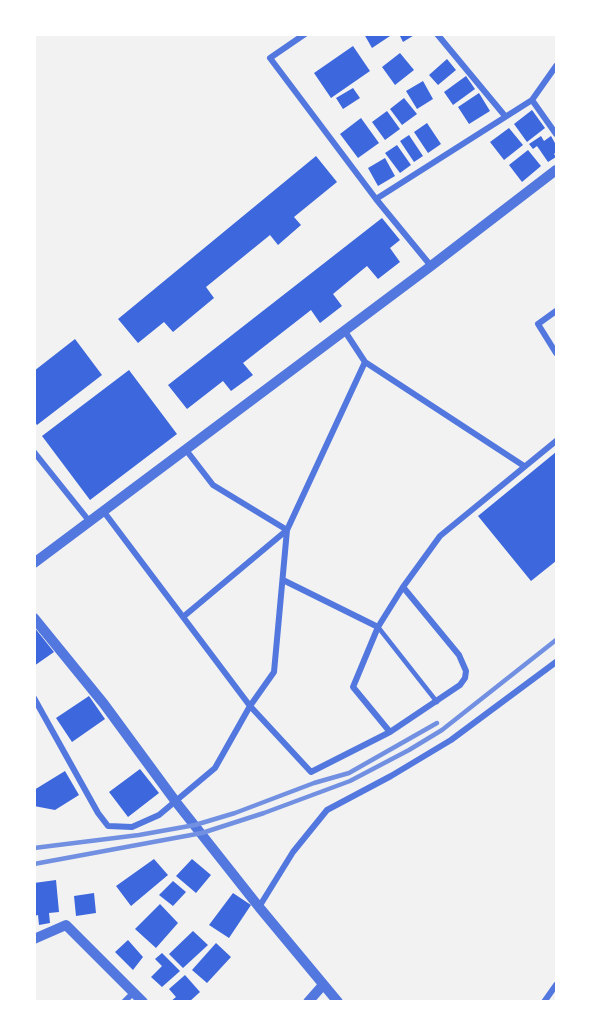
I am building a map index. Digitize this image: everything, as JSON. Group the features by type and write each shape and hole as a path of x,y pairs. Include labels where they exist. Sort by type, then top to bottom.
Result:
{"street":[{"path":"305,34 270,58 376,199 431,266"},
{"path":"436,34 505,116"},
{"path":"376,199 532,100 556,66"},
{"path":"532,100 556,134"},
{"path":"34,563 556,170"},
{"path":"556,311 538,324 556,353"},
{"path":"344,330 365,362 524,466"},
{"path":"34,698 98,813 108,826 132,827 159,815 215,768 250,706 274,672 287,530 365,362"},
{"path":"390,732 353,687 378,627 403,587 440,536 556,441"},
{"path":"186,450 213,485 287,530"},
{"path":"34,452 90,522"},
{"path":"104,512 250,706 311,772 390,732 460,685 466,671 459,656 403,587"},
{"path":"183,618 287,530"},
{"path":"283,580 378,627"},
{"path":"34,618 104,704 176,802 259,907 338,1002"},
{"path":"259,907 293,852 327,810 391,776 451,740 556,662"},
{"path":"34,939 66,925 143,1002"},
{"path":"308,1002 323,985"},
{"path":"544,1002 556,985"},
{"path":"124,1002 134,992"}],"lane":[{"path":"378,627 437,702"}],"building":[{"path":"364,34 393,34 372,48"},
{"path":"399,34 416,34 403,42"},
{"path":"353,46 370,71 331,98 314,73"},
{"path":"400,53 414,70 395,85 382,67"},
{"path":"447,59 456,70 438,85 429,75"},
{"path":"466,76 475,89 453,105 444,92"},
{"path":"423,81 433,99 417,109 406,91"},
{"path":"353,88 360,98 343,109 336,98"},
{"path":"479,93 490,111 469,124 458,107"},
{"path":"404,98 417,114 402,125 390,109"},
{"path":"532,110 545,128 527,142 514,124"},
{"path":"387,111 400,129 385,140 372,122"},
{"path":"361,118 379,143 358,158 340,134"},
{"path":"427,123 441,144 428,153 414,132"},
{"path":"509,128 523,145 504,160 490,142"},
{"path":"409,135 423,156 414,162 400,141"},
{"path":"541,136 544,141 551,136 556,145 554,154 556,157 548,162 537,146 533,149 529,144"},
{"path":"397,145 411,165 400,173 385,153"},
{"path":"528,150 541,166 522,182 509,165"},
{"path":"316,156 337,182 294,217 301,225 278,245 270,235 206,287 214,298 173,332 164,322 138,343 118,319"},
{"path":"385,158 395,176 378,186 368,168"},
{"path":"382,218 400,240 390,248 400,262 378,279 367,266 333,294 342,306 320,323 311,310 243,363 253,375 231,391 223,381 187,409 168,385"},
{"path":"75,339 102,375 37,425 34,421 34,371"},
{"path":"129,370 177,434 90,500 42,436"},
{"path":"556,452 556,561 531,581 478,516"},
{"path":"34,627 54,652 34,666"},
{"path":"89,696 105,719 72,742 56,718"},
{"path":"140,769 159,793 128,817 109,792"},
{"path":"65,771 79,795 55,810 34,806 34,790"},
{"path":"154,859 168,875 131,906 116,886"},
{"path":"192,859 211,875 196,893 176,876"},
{"path":"56,880 59,912 49,913 50,923 39,925 38,915 34,916 34,883"},
{"path":"173,881 186,892 173,906 159,895"},
{"path":"94,893 96,913 76,916 74,896"},
{"path":"233,893 251,905 229,938 209,925"},
{"path":"160,904 178,923 156,948 135,929"},
{"path":"193,931 208,945 183,968 169,954"},
{"path":"128,940 143,957 133,970 115,952"},
{"path":"216,943 231,957 207,983 192,970"},
{"path":"162,953 180,971 162,987 151,977 162,966 155,959"},
{"path":"185,975 200,992 189,1002 170,1002 176,997 169,989"}],"railway":[{"path":"34,864 202,833 350,781 442,730 556,640"},
{"path":"34,848 139,835 195,825 235,813 314,783 349,773 437,723"}]}
